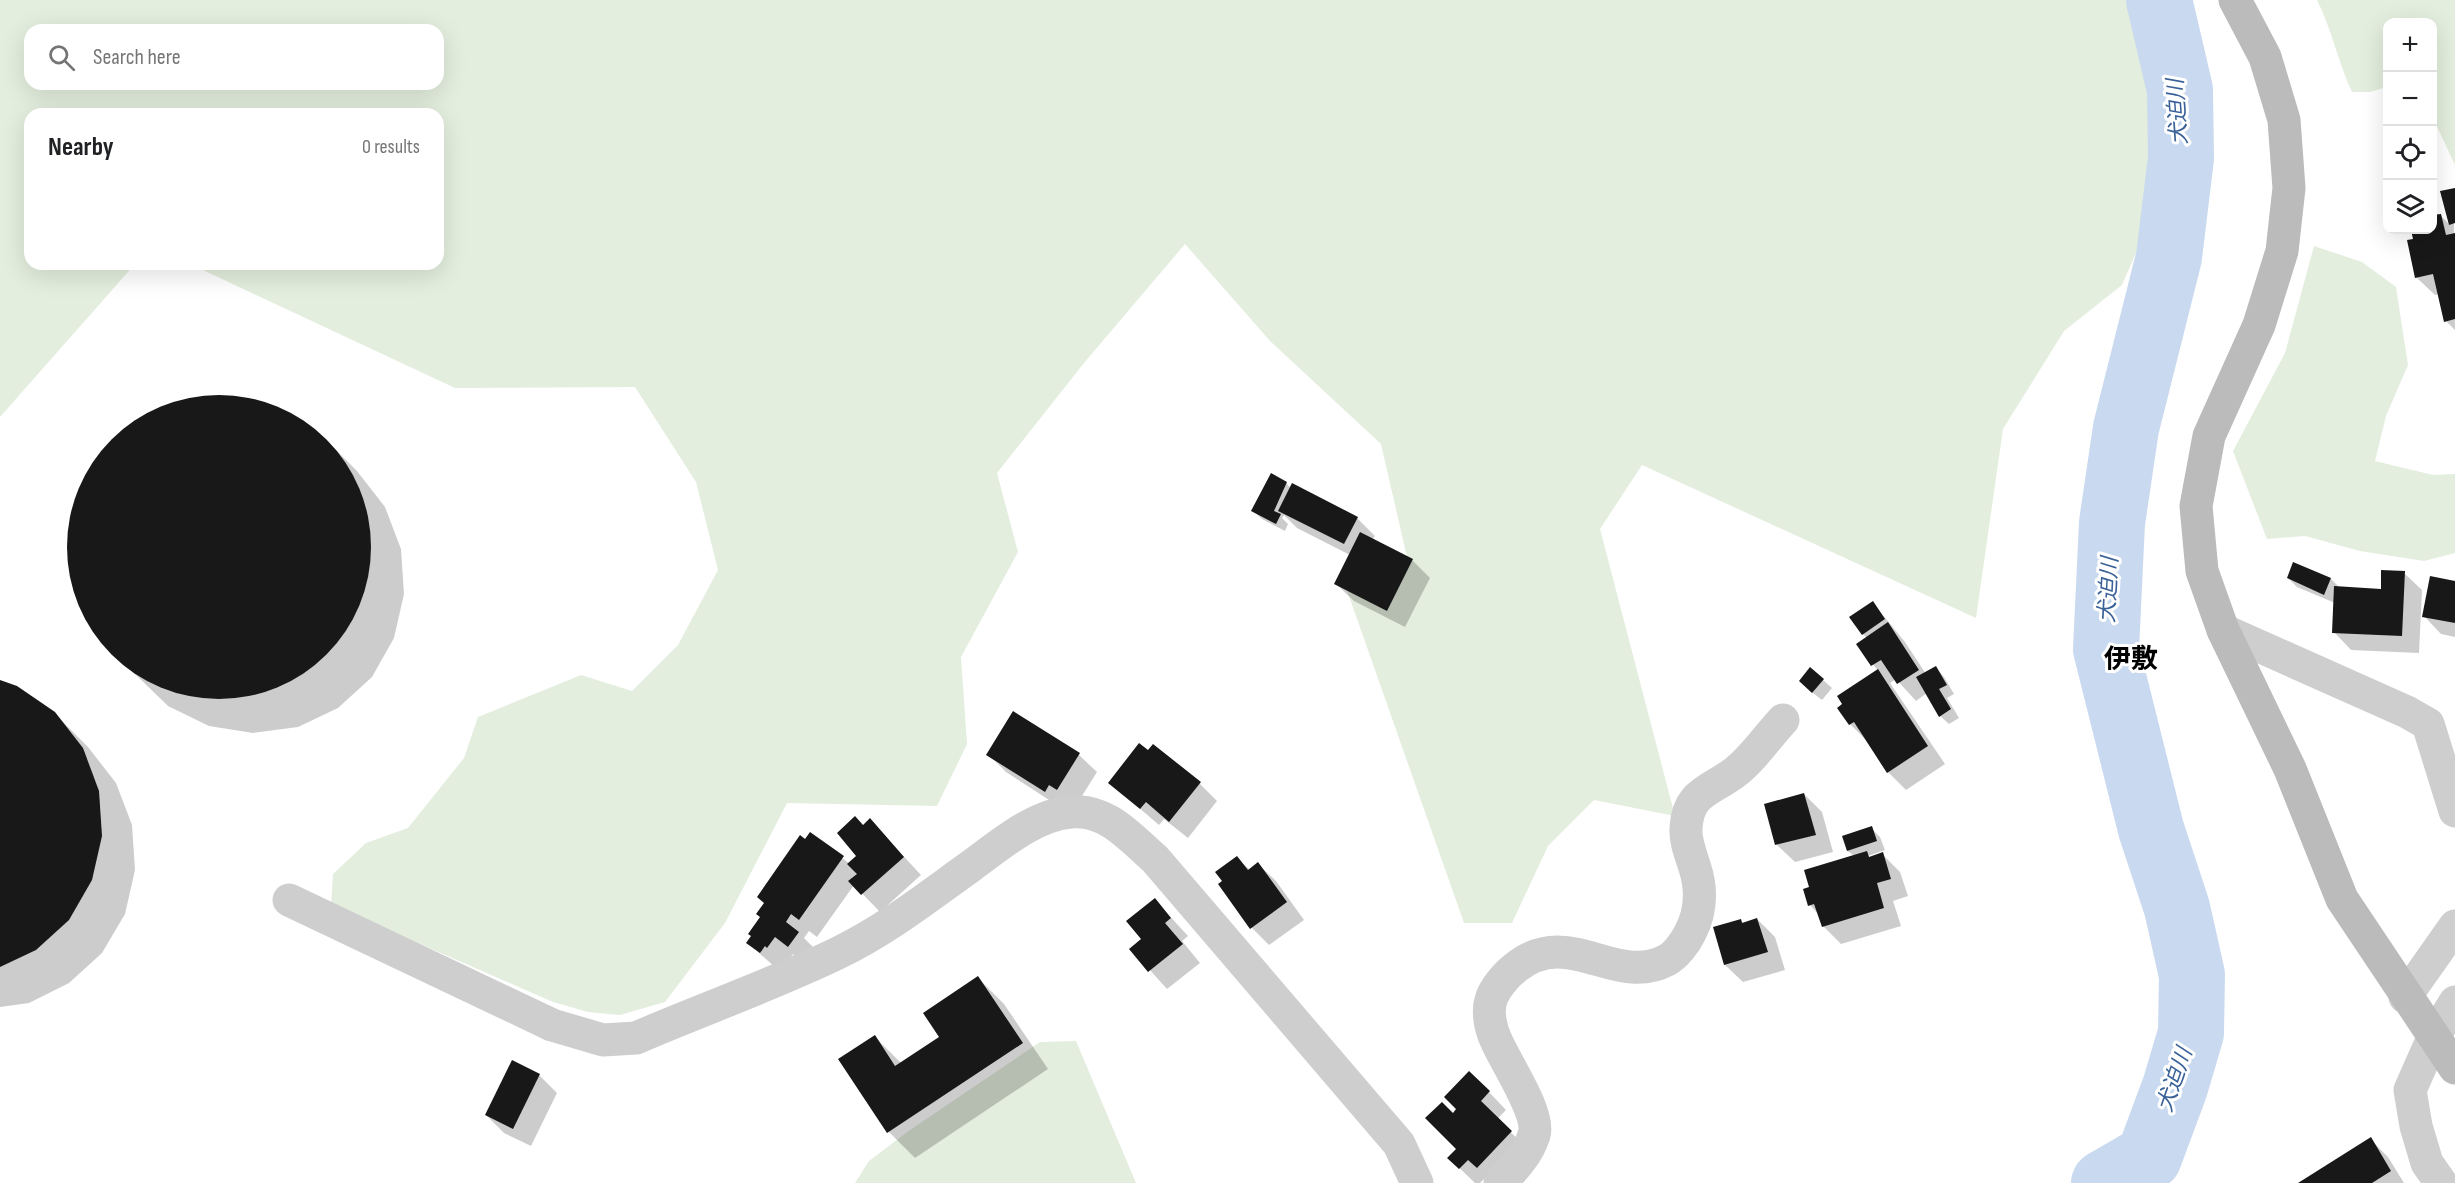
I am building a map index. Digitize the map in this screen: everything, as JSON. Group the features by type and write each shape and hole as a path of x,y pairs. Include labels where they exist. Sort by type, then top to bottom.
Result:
{"street":[{"path":"2235,0 2265,57 2284,120 2289,188 2282,251 2259,326 2209,436 2196,506 2202,571 2223,630 2290,769 2342,899 2405,997 2455,1068"},
{"path":"2223,630 2407,712 2428,724 2455,811"},
{"path":"1500,1183 1520,1163 1535,1134 1534,1115 1491,1029 1490,1000 1507,975 1522,962 1545,952 1575,952 1606,963 1644,968 1668,960 1685,942 1698,918 1700,892 1688,849 1686,829 1691,804 1709,787 1734,773 1782,720"},
{"path":"2437,753 2455,726"},
{"path":"289,900 552,1025 603,1040 636,1038 839,953 903,915 1008,839 1044,819 1070,812 1095,813 1119,828 1155,859 1400,1144 1417,1183"},
{"path":"2405,997 2455,926"},
{"path":"2441,1183 2427,1163 2415,1126 2410,1090 2433,1038 2455,1002"}],"green space":[{"path":"0,0 2190,0 2206,77 2171,172 2122,285 2064,331 2003,429 1976,618 1642,465 1600,529 1675,816 1594,800 1548,846 1512,923 1464,923 1343,579 1409,566 1381,444 1270,341 1185,244 1084,363 997,473 1018,552 961,657 967,744 937,806 787,803 725,923 665,1002 620,1015 588,1012 553,1002 331,905 333,874 366,843 408,828 464,758 478,717 581,675 632,691 678,645 718,570 696,482 635,387 455,388 203,270 444,270 444,108 24,108 24,270 130,270 0,417"},
{"path":"2317,0 2455,0 2455,165 2437,127 2437,18 2383,18 2383,88 2370,92 2352,92"},
{"path":"2314,246 2362,262 2396,287 2408,365 2386,416 2375,461 2433,475 2455,474 2455,553 2424,561 2360,551 2305,536 2267,539 2233,451 2285,353"},
{"path":"1076,1041 1136,1183 855,1183 869,1161 910,1130 1040,1042"}],"building":[{"path":"2455,188 2455,223 2449,225 2440,191"},
{"path":"2437,214 2441,214 2446,235 2455,233 2455,319 2444,322 2433,274 2415,278 2407,240 2413,239 2412,234 2437,234"},
{"path":"219,395 249,398 277,407 303,421 326,440 345,463 359,489 368,517 371,547 368,577 359,605 345,631 326,654 303,673 277,687 249,696 219,699 189,696 161,687 135,673 112,654 93,631 79,605 70,577 67,547 70,517 79,489 93,463 112,440 135,421 161,407 189,398"},
{"path":"1271,473 1287,482 1274,511 1281,514 1276,524 1251,511"},
{"path":"1292,483 1358,517 1344,544 1278,511"},
{"path":"1360,532 1413,559 1387,611 1334,584"},
{"path":"2293,562 2331,578 2324,595 2287,578"},
{"path":"2381,570 2405,571 2402,636 2332,633 2334,586 2381,589"},
{"path":"2430,576 2455,581 2455,623 2422,617"},
{"path":"1873,601 1885,619 1862,635 1849,617"},
{"path":"1888,622 1919,670 1897,684 1881,660 1871,666 1856,644"},
{"path":"1936,666 1947,685 1939,689 1951,709 1939,717 1916,677"},
{"path":"1810,667 1824,679 1812,693 1799,681"},
{"path":"1878,669 1928,746 1887,773 1854,722 1849,725 1837,708 1842,704 1837,696"},
{"path":"0,680 17,686 55,712 83,748 99,791 102,836 92,880 69,920 36,950 0,967"},
{"path":"1013,711 1080,753 1057,790 1049,785 1045,792 986,755"},
{"path":"1139,743 1148,750 1153,744 1201,782 1169,822 1146,802 1140,809 1108,783"},
{"path":"1804,793 1816,835 1775,845 1764,804"},
{"path":"855,816 863,825 870,818 904,857 861,895 848,881 857,874 847,864 856,856 837,833"},
{"path":"1872,826 1877,841 1847,851 1842,836"},
{"path":"810,832 844,856 799,920 791,914 786,922 799,932 788,947 775,937 760,953 746,943 751,936 748,934 760,917 756,914 764,903 757,897 800,835 805,839"},
{"path":"1867,851 1869,857 1883,852 1891,879 1877,883 1884,908 1822,927 1814,904 1808,906 1803,889 1809,887 1804,870"},
{"path":"1237,856 1248,870 1258,862 1287,902 1250,929 1218,884 1222,881 1215,872"},
{"path":"1155,898 1171,918 1165,923 1183,944 1148,972 1129,949 1141,939 1126,921"},
{"path":"1757,918 1768,952 1724,965 1713,927 1741,919 1742,923"},
{"path":"978,976 1023,1043 887,1133 838,1059 875,1035 895,1066 939,1037 923,1013"},
{"path":"512,1060 540,1074 513,1129 485,1115"},
{"path":"1469,1071 1490,1091 1481,1101 1512,1131 1477,1168 1468,1160 1459,1169 1447,1158 1456,1149 1425,1118 1442,1102 1453,1113 1456,1109 1444,1097"},
{"path":"2371,1137 2391,1171 2372,1183 2298,1183"}],"waterway":[{"name":"犬迫川","path":"2104,1183 2149,1157 2175,1087 2191,1033 2192,975 2177,908 2151,829 2106,649 2112,523 2126,428 2169,257 2181,158 2180,90 2159,0"}],"district":[{"name":"伊敷","path":"2131,660"}]}
